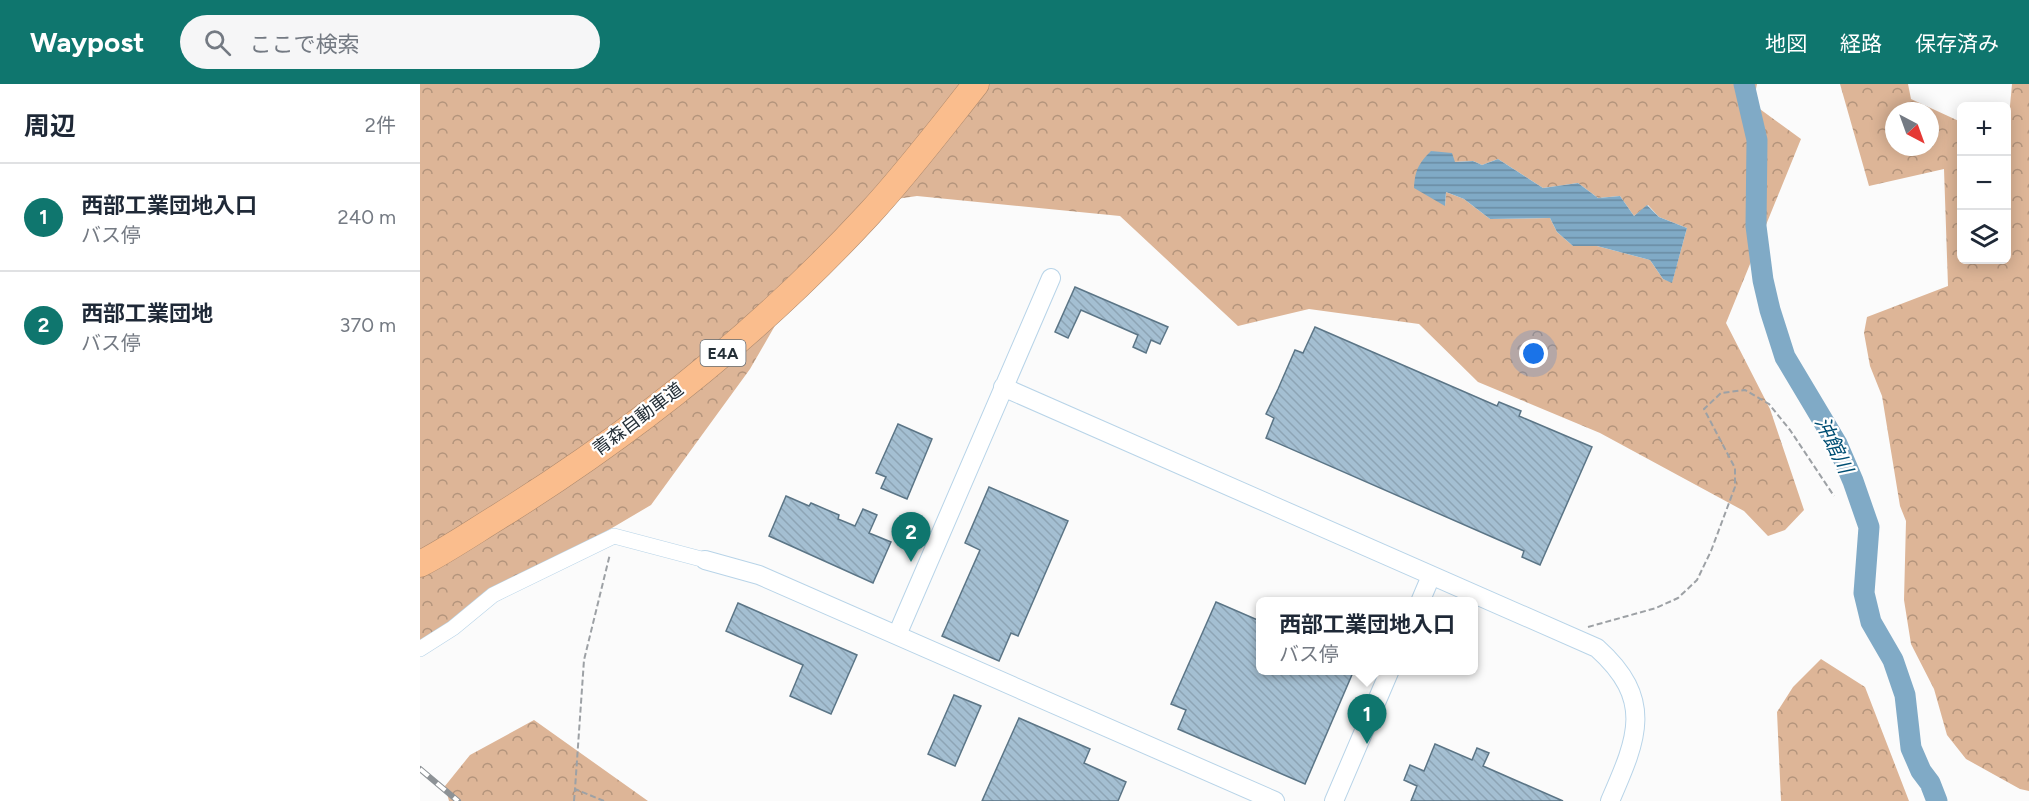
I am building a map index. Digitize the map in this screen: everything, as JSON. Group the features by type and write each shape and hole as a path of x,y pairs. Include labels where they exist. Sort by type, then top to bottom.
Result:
{"highway":[{"name":"青森自動車道","path":"420,564 533,495 628,430 729,348 812,272 870,214 975,84"}],"street":[{"path":"897,635 1051,278"},
{"path":"1003,387 1597,648 1624,678 1633,698 1636,720 1635,741 1610,801"},
{"path":"420,649 453,628 493,595 614,536 759,575 1275,801"},
{"path":"1422,597 1431,576"},
{"path":"1334,801 1388,675"}],"path":[{"path":"1565,633 1656,608 1678,598 1696,580 1711,551 1735,487 1734,468 1704,409 1722,393 1745,390 1768,404 1790,430 1834,496"},
{"path":"574,801 584,660 614,536"},
{"path":"575,789 604,801"}],"green space":[{"path":"420,84 1757,84 1753,104 1801,139 1726,323 1770,409 1804,510 1785,530 1768,536 1744,511 1600,433 1478,382 1419,324 1309,309 1238,326 1120,216 917,196 876,202 784,310 750,369 651,505 420,645","holes":["1431,151 1454,162 1473,161 1482,165 1498,159 1543,188 1578,183 1598,198 1620,196 1634,216 1648,205 1659,217 1687,228 1672,282 1663,279 1650,260 1597,246 1573,246 1557,232 1550,218 1490,219 1464,199 1446,192 1445,206"]},
{"path":"1840,84 1908,84 1911,99 1918,102 1885,102 1885,156 1939,156 1939,112 1957,120 1957,264 2011,264 2012,84 2029,84 2029,791 2020,789 1966,759 1947,735 1934,689 1911,644 1904,600 1906,521 1900,506 1882,396 1870,366 1864,333 1867,317 1948,286 1944,169 1869,186"},
{"path":"1821,659 1865,687 1909,801 1781,801 1777,712 1793,687"},
{"path":"534,720 648,801 449,801 445,786 470,755"}],"water":[{"path":"1431,151 1452,153 1455,162 1473,161 1482,165 1498,159 1543,188 1578,183 1598,198 1620,196 1634,216 1647,205 1659,217 1687,228 1672,283 1663,279 1650,260 1597,246 1573,246 1557,232 1550,218 1490,219 1464,199 1446,192 1445,206 1414,188 1418,167"}],"building":[{"path":"1075,287 1168,327 1160,344 1151,340 1146,353 1133,347 1138,335 1081,310 1068,338 1055,332"},
{"path":"1315,327 1497,406 1499,402 1521,411 1519,416 1592,447 1540,565 1522,557 1524,551 1266,438 1274,418 1266,414 1295,350 1303,353"},
{"path":"898,424 932,439 907,499 881,488 886,477 876,473"},
{"path":"989,487 1068,521 1018,636 1011,633 999,661 942,636 980,550 965,543"},
{"path":"786,496 809,506 811,503 839,515 838,519 855,526 863,509 877,515 869,533 891,542 873,583 769,536"},
{"path":"1216,602 1256,619 1256,675 1352,675 1305,784 1178,729 1186,710 1171,704"},
{"path":"738,603 857,655 831,714 790,696 803,665 726,631"},
{"path":"954,695 981,706 955,766 928,754"},
{"path":"1019,718 1090,749 1084,763 1126,782 1118,801 982,801"},
{"path":"1435,744 1472,760 1477,748 1489,753 1483,766 1563,801 1411,801 1417,786 1404,780 1410,765 1424,771"}],"waterway":[{"name":"沖館川","path":"1744,84 1757,140 1756,226 1763,280 1770,310 1785,357 1837,444 1869,527 1864,593 1871,622 1893,660 1905,695 1911,748 1937,801"}],"railway":[{"path":"420,769 458,801"}],"place":[{"name":"西部工業団地","path":"911,562"},
{"name":"西部工業団地入口","path":"1367,744"}]}
